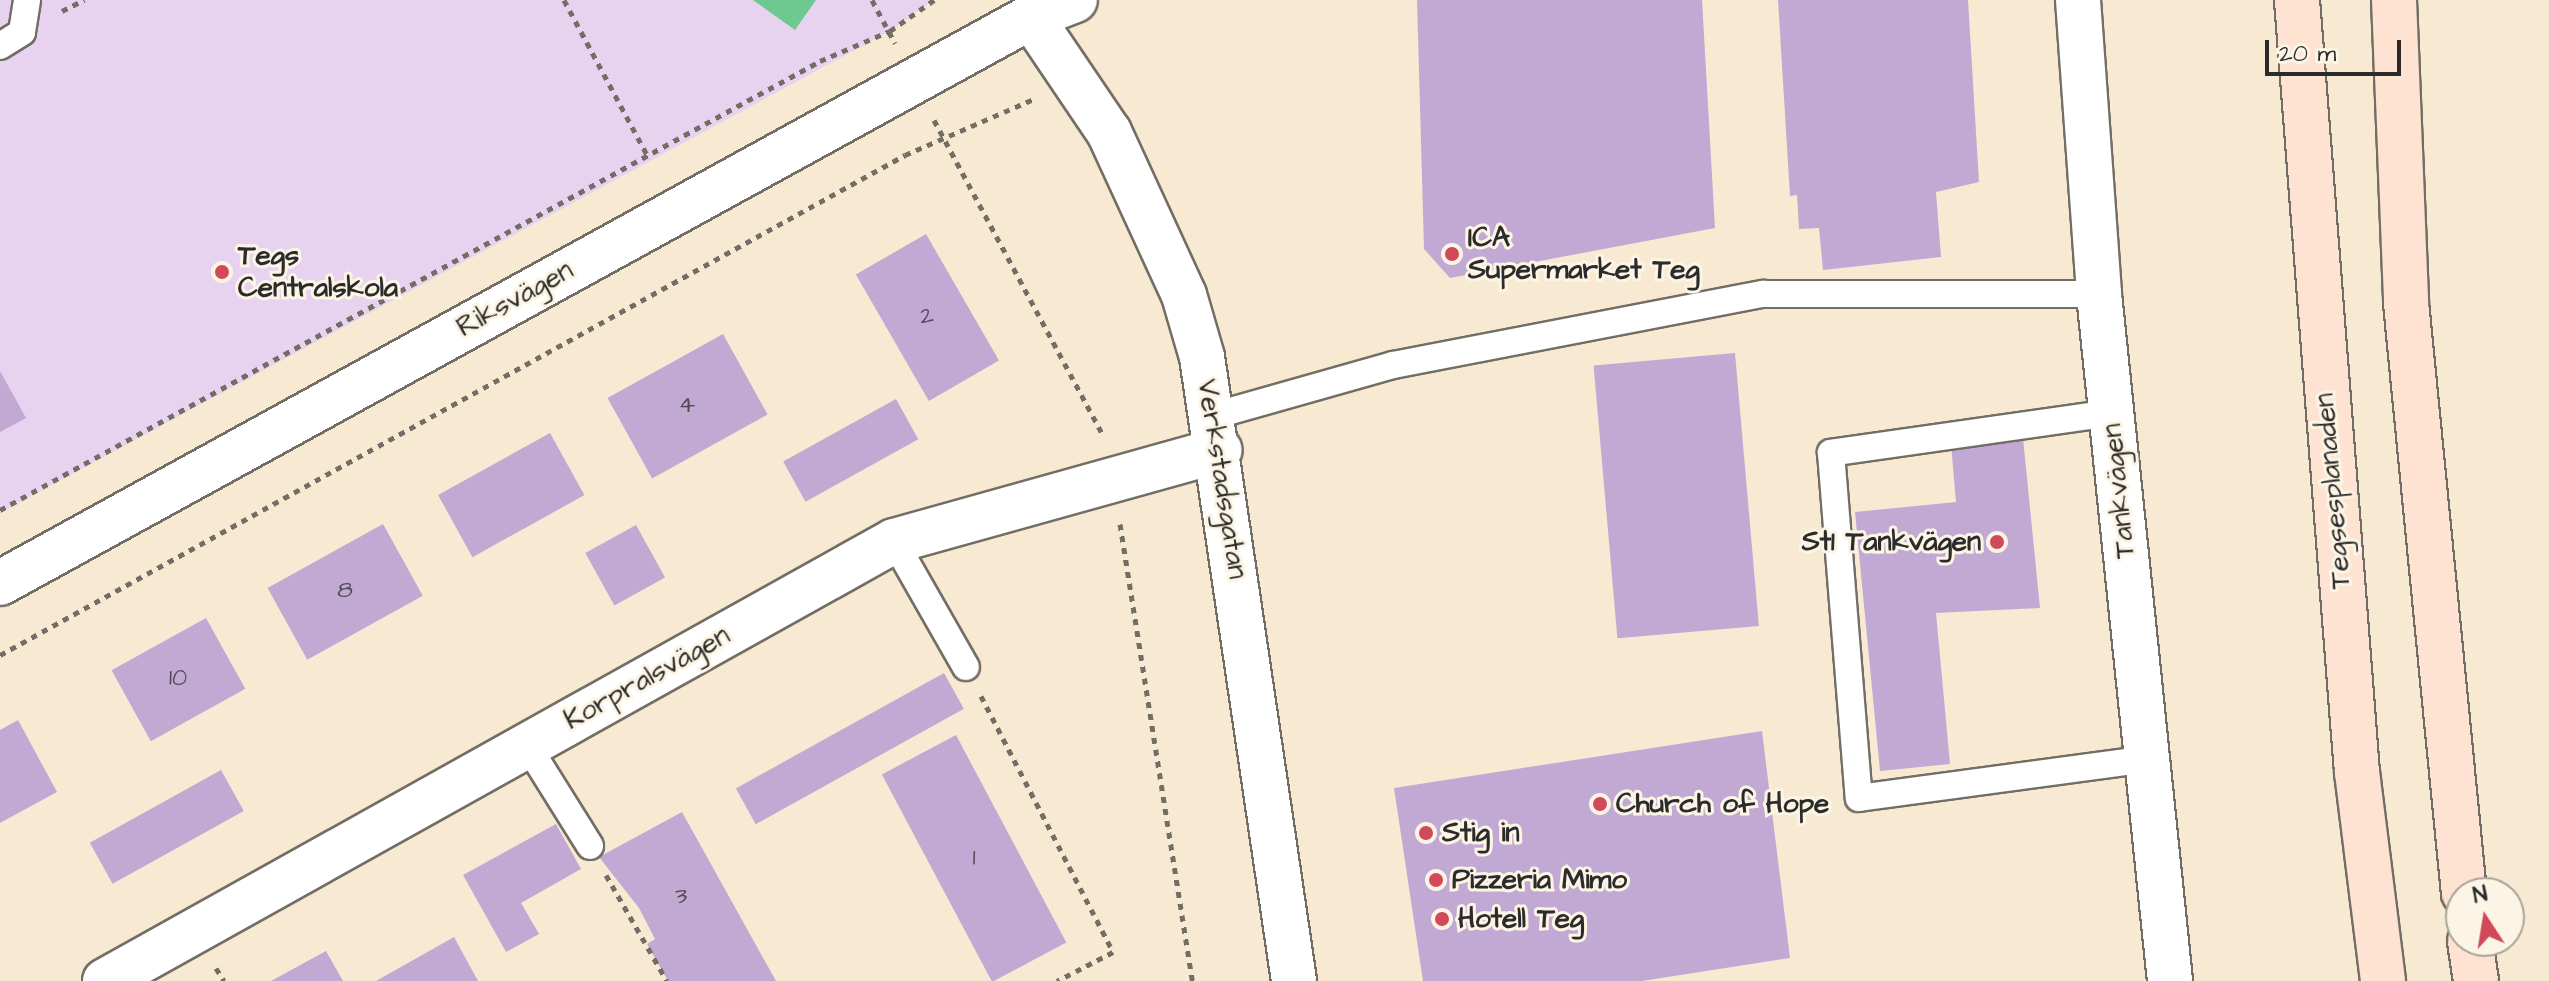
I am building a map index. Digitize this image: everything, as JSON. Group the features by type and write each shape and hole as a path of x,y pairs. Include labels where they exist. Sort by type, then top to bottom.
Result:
{"main road":[{"name":"Tegsesplanaden","path":"2297,0 2353,725 2383,981"},
{"path":"2394,0 2406,303 2462,877"},
{"path":"2472,957 2476,981"}],"street":[{"name":"Riksvägen","path":"0,583 1036,8 1075,0"},
{"name":"Tankvägen","path":"2078,0 2099,294 2170,981"},
{"name":"Verkstadsgatan","path":"1036,8 1075,81 1109,132 1184,295 1217,433 1294,981"},
{"name":"Korpralsvägen","path":"105,981 894,541 1217,433"}],"lane":[{"path":"0,46 22,32 27,0"},
{"path":"1217,433 1393,365 1763,294 2099,294"},
{"path":"2111,413 1831,453 1859,798 2147,759"},
{"path":"894,541 966,667"},
{"path":"527,745 590,846"}],"path":[{"path":"564,0 647,155"},
{"path":"872,0 890,31"},
{"path":"0,510 647,155 890,31 934,0"},
{"path":"0,655 748,240 942,136 1075,81"},
{"path":"966,667 1113,952 1057,981"},
{"path":"590,846 667,981"}],"shaded area":[{"name":"Tegs Centralskola","path":"0,0 934,0 890,31 0,513"}],"green space":[{"path":"753,0 816,0 795,30"}],"building":[{"path":"1417,0 1702,0 1715,228 1450,278 1424,249"},
{"path":"1778,0 1968,0 1979,182 1936,192 1941,257 1823,270 1819,228 1799,229 1797,195 1790,196"},
{"path":"926,234 999,360 929,401 856,274"},
{"path":"723,334 768,414 652,478 608,398"},
{"path":"1735,353 1759,626 1617,638 1594,365"},
{"path":"0,371 26,418 0,432"},
{"path":"896,399 918,439 805,502 783,462"},
{"path":"550,433 584,495 472,557 438,495"},
{"path":"2023,438 2040,608 1936,613 1950,764 1880,771 1855,512 1956,502 1951,444"},
{"path":"383,524 423,596 307,660 268,588"},
{"path":"636,525 665,577 614,606 585,553"},
{"path":"206,618 245,689 151,741 112,670"},
{"path":"944,673 964,709 756,824 736,788"},
{"path":"18,720 57,792 0,823 0,730"},
{"path":"1762,731 1790,958 1642,981 1423,981 1394,788"},
{"path":"956,735 1066,942 992,981 882,774"},
{"path":"221,770 244,811 113,884 90,843"},
{"path":"682,812 776,981 668,981 647,944 655,939 639,908 599,857"},
{"path":"556,824 581,869 521,903 539,934 506,952 463,875"},
{"path":"454,937 478,981 376,981"},
{"path":"326,951 343,981 271,981"}],"place":[{"name":"ICA Supermarket Teg","path":"1452,254"},
{"name":"Tegs Centralskola","path":"222,272"},
{"name":"St1 Tankvägen","path":"1997,542"},
{"name":"Church of Hope","path":"1600,804"},
{"name":"Stig in","path":"1426,833"},
{"name":"Pizzeria Mimo","path":"1436,880"},
{"name":"Hotell Teg","path":"1442,919"}]}
